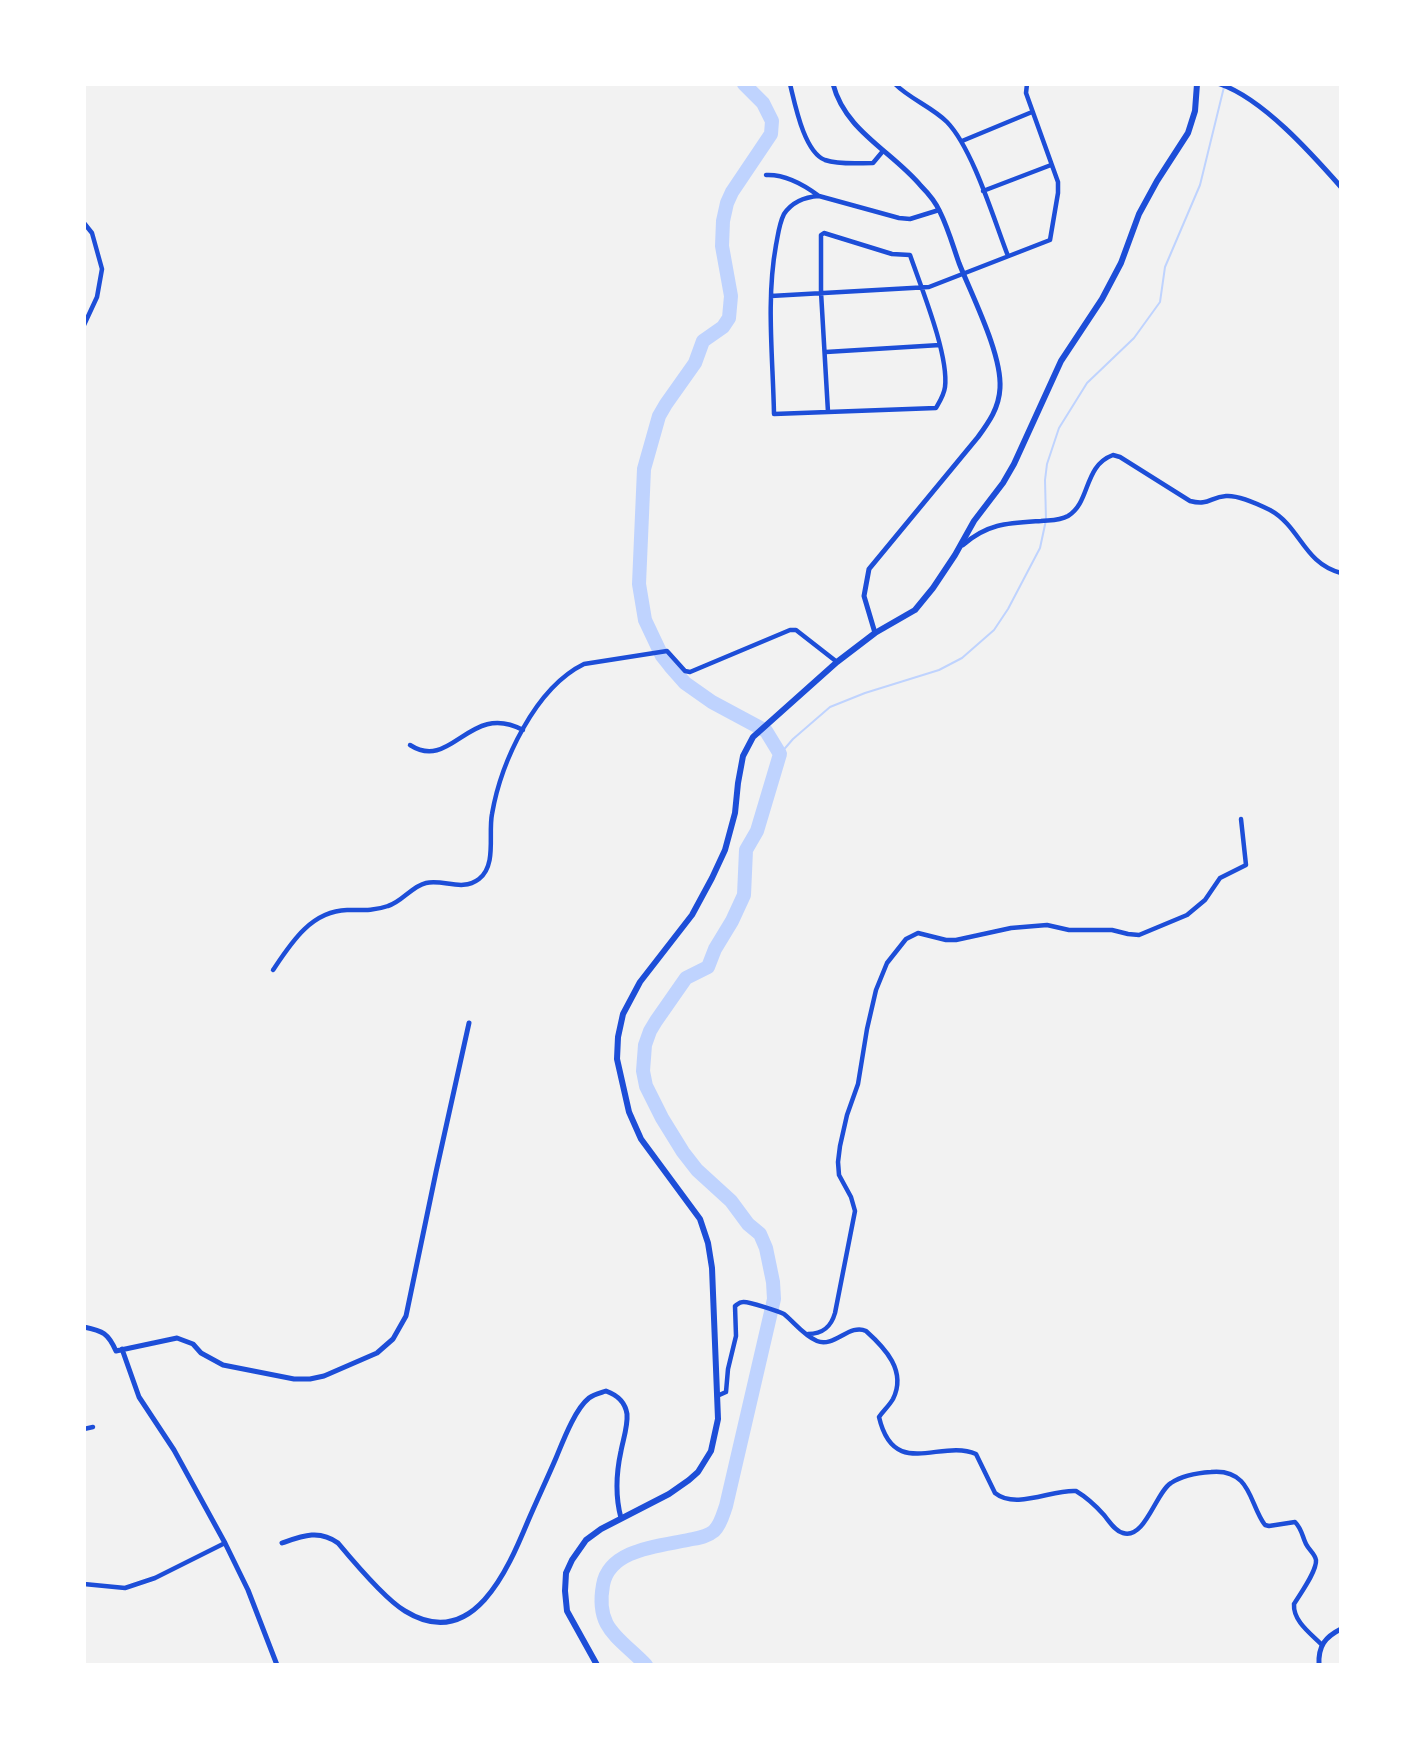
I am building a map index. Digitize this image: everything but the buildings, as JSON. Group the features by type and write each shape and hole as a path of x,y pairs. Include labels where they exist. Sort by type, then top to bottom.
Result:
{"main road":[{"path":"597,1665 567,1611 566,1573 572,1560 586,1540 621,1518 669,1494 698,1472 711,1451 716,1435 717,1396 712,1268 708,1243 700,1219 647,1149 635,1128 626,1101 620,1072 618,1036 628,1003 640,982 692,915 725,850 735,813 744,756 753,737 837,662 874,633 915,610 933,588 974,521 1014,464 1060,361 1102,299 1121,263 1139,214 1188,133 1195,111 1197,84"}],"street":[{"path":"790,84 797,114 813,151 824,160 847,163 873,162 883,151"},
{"path":"833,84 845,112 883,151 909,172 939,210 991,344 997,362 1000,390 993,417 869,569 864,596 874,633"},
{"path":"771,296 929,287 1050,240 1058,182 1032,112 1026,93 1027,84"},
{"path":"1220,84 1234,89 1270,117 1341,187"},
{"path":"897,85 948,123 962,141 1008,256"},
{"path":"962,141 1032,112"},
{"path":"983,191 1051,165"},
{"path":"766,175 780,175 808,188 819,196"},
{"path":"828,412 821,292 821,235 827,232 892,254 910,255 940,345 945,388 943,397 936,408 828,412 774,414 772,264 779,226 784,215 791,206 806,197 819,196 899,218 910,219 939,210"},
{"path":"84,223 92,233 102,266 97,297 84,325"},
{"path":"826,351 940,345"},
{"path":"955,555 975,535 993,526 1065,518 1077,507 1098,463 1113,455 1120,457 1190,501 1202,504 1227,496 1269,510 1289,525 1315,561 1341,573"},
{"path":"273,970 294,939 309,923 333,912 374,910 390,906 428,883 467,885 479,879 486,872 490,862 491,816 507,761 538,705 555,686 577,668 585,664 667,651 685,670 690,672 790,630 796,630 837,662"},
{"path":"410,745 420,751 429,752 451,744 485,724 494,722 514,725 523,730"},
{"path":"808,1334 824,1331 831,1324 835,1313 855,1211 851,1197 839,1174 840,1146 847,1115 858,1084 876,990 881,974 901,944 908,936 918,933 946,940 1011,928 1047,925 1080,931 1112,930 1133,935 1148,932 1187,915 1199,907 1220,878 1246,865 1241,819"},
{"path":"84,1327 100,1330 110,1337 116,1351 177,1338 193,1344 201,1353 223,1365 303,1380 324,1376 365,1359 386,1346 398,1333 406,1316 470,1023"},
{"path":"717,1396 726,1392 727,1389 728,1369 736,1336 735,1306 748,1302 782,1313 800,1330 818,1341 828,1341 855,1329 866,1330 888,1352 895,1370 896,1390 893,1400 879,1418 889,1441 899,1450 913,1454 965,1450 976,1454 995,1493 999,1496 1012,1499 1034,1498 1076,1491 1102,1513 1115,1528 1128,1534 1136,1531 1144,1523 1163,1490 1171,1483 1191,1474 1221,1471 1240,1480 1265,1525 1269,1527 1295,1522 1300,1526 1305,1543 1317,1562 1315,1570 1294,1604 1294,1609 1303,1627 1321,1644"},
{"path":"122,1349 139,1397 174,1450 225,1543 248,1590 277,1665"},
{"path":"282,1543 311,1534 324,1535 338,1543 404,1611 426,1620 440,1622 449,1622 468,1614 492,1592 513,1557 563,1440 580,1408 589,1398 606,1391 618,1396 627,1415 616,1491 621,1518"},
{"path":"84,1429 93,1427"},
{"path":"84,1584 116,1589 132,1586 154,1578 225,1543"},
{"path":"1319,1665 1318,1654 1321,1644 1341,1629"}],"waterway":[{"path":"646,1665 618,1639 606,1622 601,1600 607,1573 615,1564 637,1551 705,1536 714,1531 722,1519 774,1299 766,1248 760,1234 748,1224 731,1201 697,1170 683,1152 646,1086 643,1071 645,1045 650,1031 686,978 708,967 744,895 746,850 757,831 780,754 766,731 712,702 685,683 670,666 662,656 645,620 639,584 644,469 659,416 695,363 703,341 723,327 729,318 731,296 722,246 723,221 727,203 771,134 772,121 763,103 744,84"},
{"path":"780,754 793,739 830,707 865,693 939,670 962,658 994,630 1008,609 1040,548 1046,520 1047,464 1059,428 1087,383 1134,338 1160,302 1165,267 1200,185 1224,87"}]}
